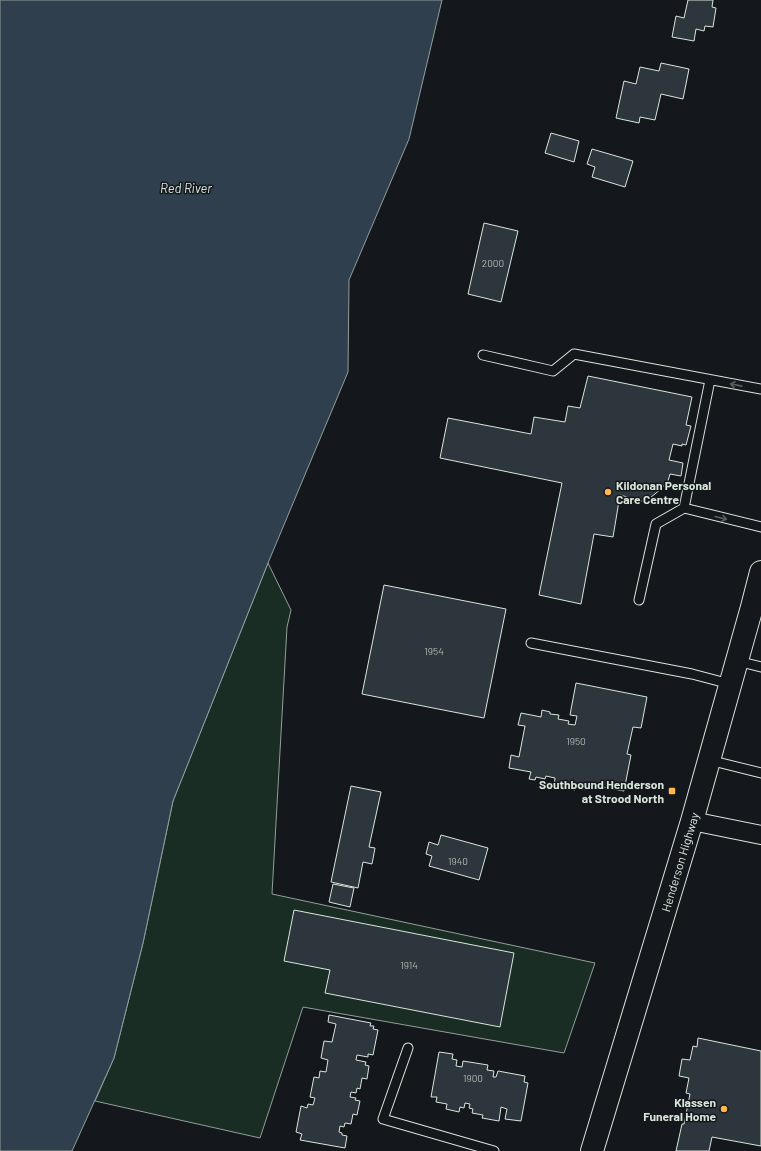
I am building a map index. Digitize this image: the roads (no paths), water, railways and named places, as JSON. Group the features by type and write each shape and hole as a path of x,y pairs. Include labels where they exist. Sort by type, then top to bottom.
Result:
{"main road":[{"name":"Henderson Highway","path":"592,1151 692,820 761,572"}],"street":[{"path":"692,820 761,835"}],"lane":[{"path":"483,355 553,371 574,354 761,389"},
{"path":"684,508 710,380"},
{"path":"639,600 656,524 684,508 761,527"},
{"path":"530,643 692,674 730,684"},
{"path":"737,661 761,667"},
{"path":"709,760 761,773"},
{"path":"408,1048 383,1119 494,1151"}],"water":[{"name":"Red River","path":"0,0 442,0 409,139 349,280 348,372 268,563 173,801 143,943 114,1058 72,1151 0,1151"}],"place":[{"name":"Kildonan Personal Care Centre","path":"608,492"},
{"name":"Southbound Henderson at Strood North","path":"672,791"},
{"name":"Klassen Funeral Home","path":"724,1109"}]}
